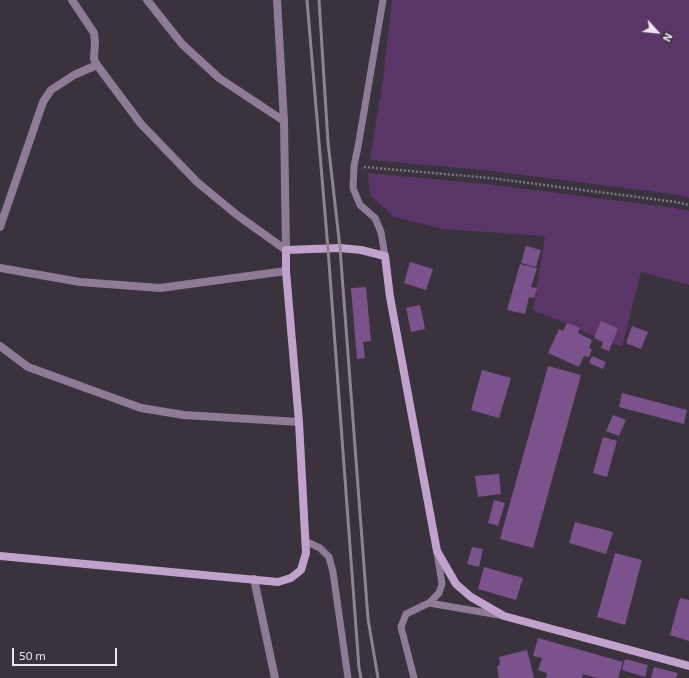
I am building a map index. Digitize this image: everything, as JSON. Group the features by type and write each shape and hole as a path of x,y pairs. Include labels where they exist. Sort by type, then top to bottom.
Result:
{"street":[{"path":"72,0 94,33 94,59 97,65 141,124 197,182 237,215 286,250 340,248 361,250 385,256 390,297 437,551 456,584 471,597 504,616 689,666"},
{"path":"147,0 182,44 219,78 284,121"},
{"path":"0,556 278,582 291,578 301,570 306,553 299,422 286,271 284,121 277,0"},
{"path":"0,227 43,102 51,90 74,75 97,65"},
{"path":"0,268 80,282 160,288 286,271"},
{"path":"0,346 28,367 141,408 184,415 299,422"},
{"path":"254,579 275,678"}],"lane":[{"path":"383,0 354,166 353,188 360,205 375,218 381,232 385,256"},
{"path":"305,540 320,548 329,557 333,572 348,678"},
{"path":"414,678 401,628 406,614 429,603 439,593 442,584 437,551"},
{"path":"429,603 504,616"}],"path":[{"path":"354,166 490,178 689,204"}],"shaded area":[{"path":"392,0 689,0 689,198 678,195 493,171 370,160 383,79"},
{"path":"368,173 487,184 689,211 689,285 641,272 622,347 533,310 545,236 443,229 394,217 370,195"}],"building":[{"path":"526,246 541,250 536,267 521,263"},
{"path":"410,262 433,269 426,290 404,283"},
{"path":"520,264 537,268 531,287 537,288 534,298 529,297 525,314 507,310"},
{"path":"366,287 371,341 363,342 365,358 357,359 351,288"},
{"path":"420,305 425,329 411,332 406,308"},
{"path":"601,321 618,328 609,351 601,348 603,342 594,338"},
{"path":"567,323 580,328 578,333 592,340 589,348 592,349 589,357 584,356 579,367 548,353 559,329 563,331"},
{"path":"632,326 648,332 641,349 626,343"},
{"path":"592,356 606,362 603,369 589,363"},
{"path":"548,366 581,375 533,548 500,539"},
{"path":"482,370 511,378 499,418 471,410"},
{"path":"622,393 687,410 684,424 619,407"},
{"path":"613,415 626,420 619,436 606,431"},
{"path":"603,437 617,441 607,477 593,473"},
{"path":"499,474 501,494 478,497 475,476"},
{"path":"494,500 505,503 498,526 488,523"},
{"path":"575,522 613,532 606,554 569,543"},
{"path":"472,547 483,549 479,567 467,564"},
{"path":"615,553 642,560 625,625 597,617"},
{"path":"484,567 523,578 516,600 478,589"},
{"path":"680,598 689,600 689,641 670,635"},
{"path":"538,638 623,662 618,678 597,678 583,674 582,678 546,678 547,673 538,670 542,658 533,656"},
{"path":"527,650 534,678 499,678 497,666 500,665 499,657"},
{"path":"625,659 648,665 645,677 622,670"},
{"path":"654,667 678,673 676,678 651,678"}],"railway":[{"path":"307,0 361,678"},
{"path":"319,0 328,142 340,248 368,619 378,678"}]}
